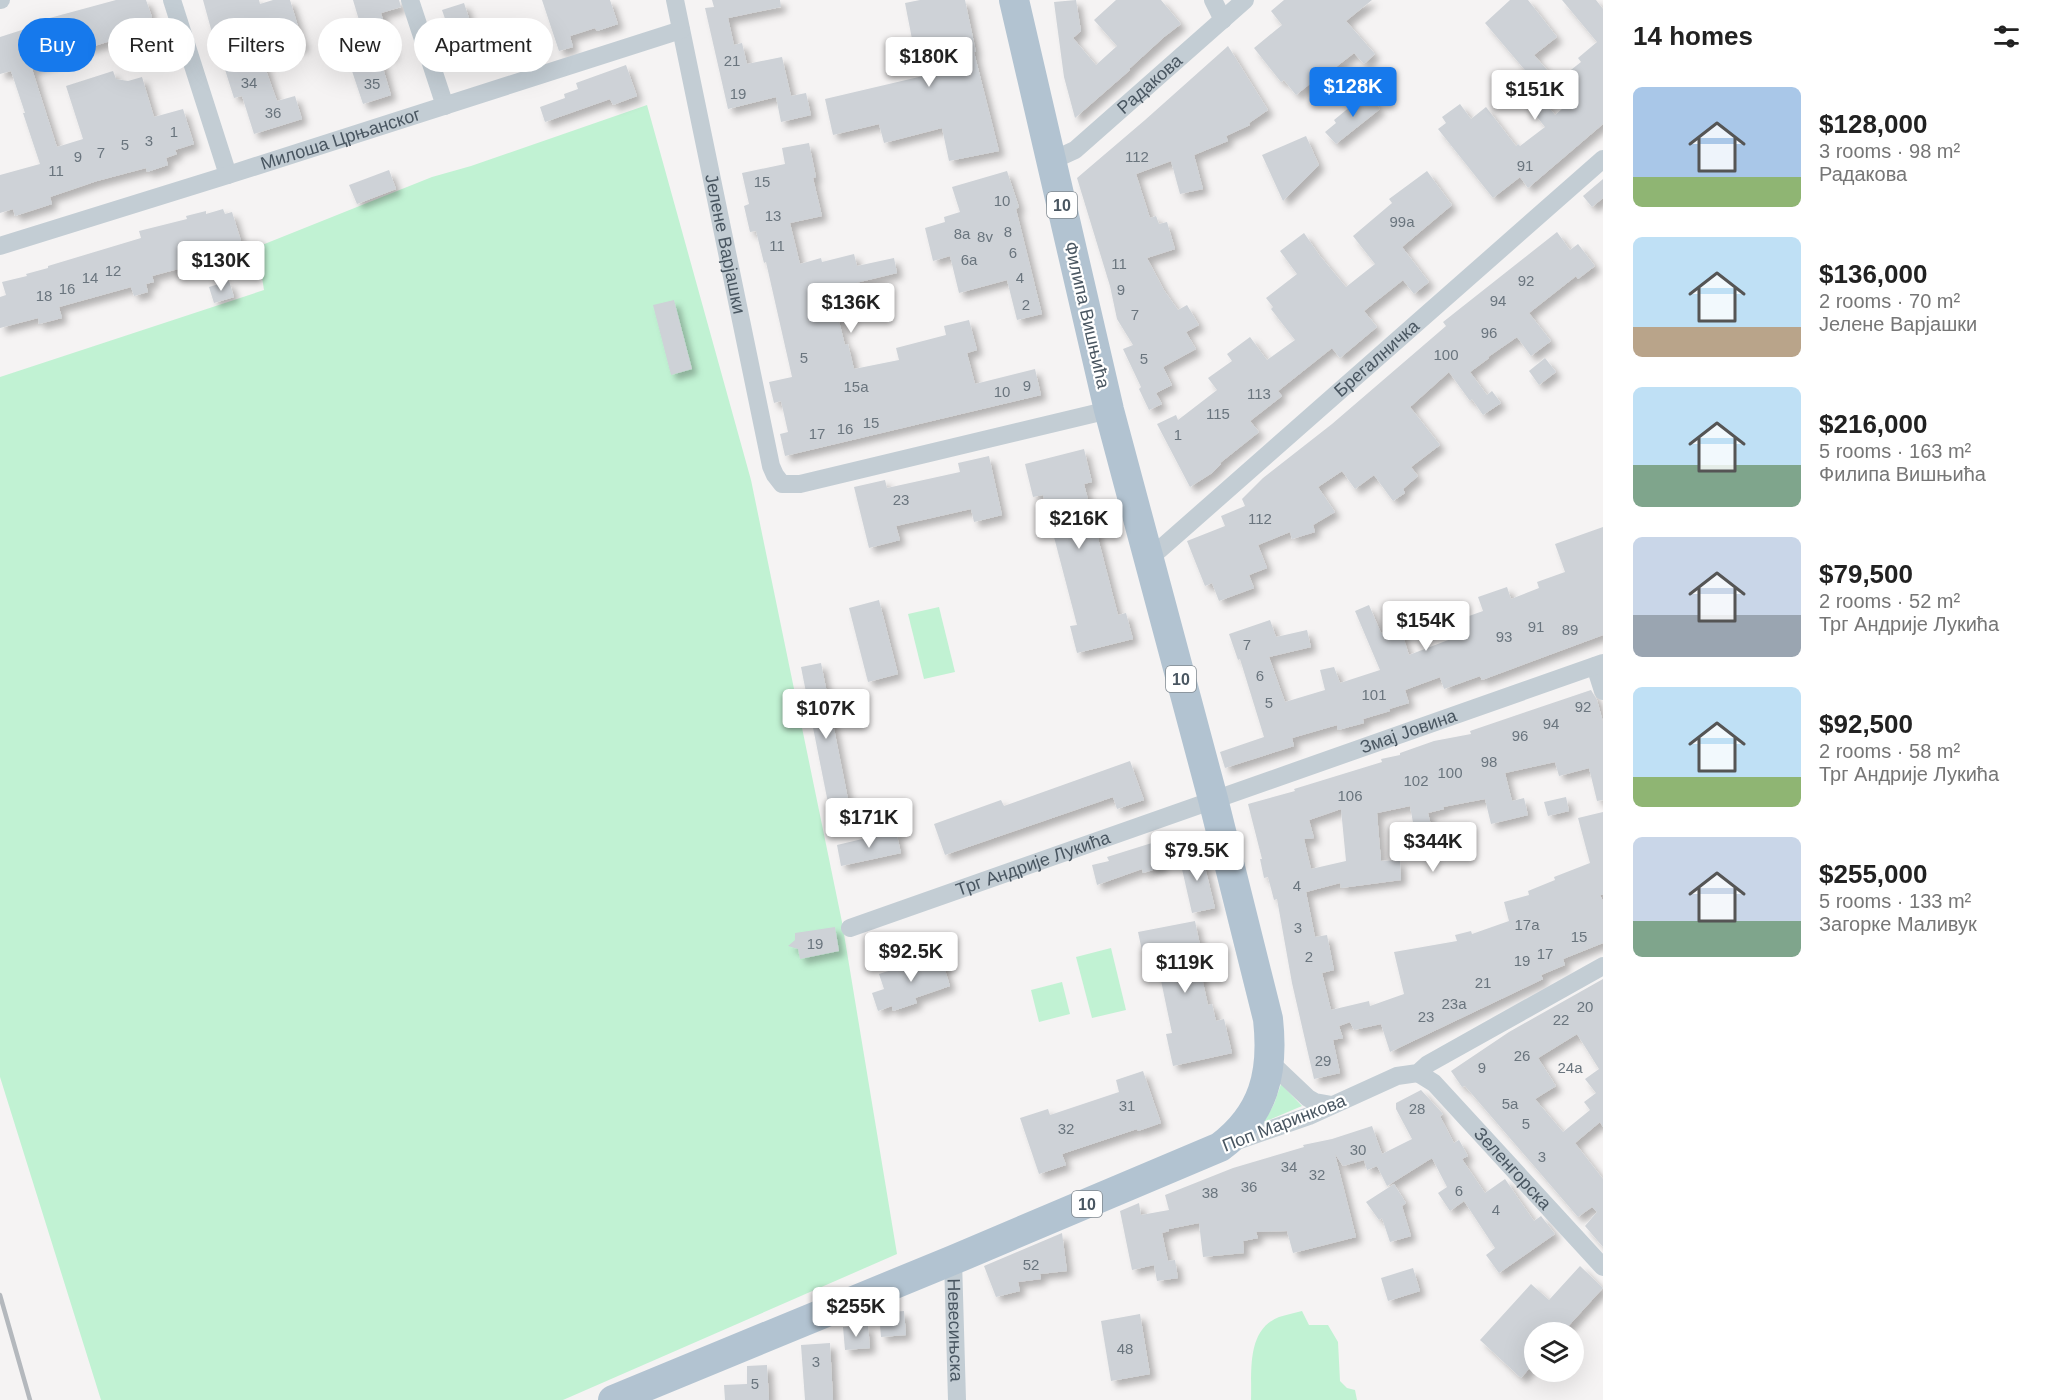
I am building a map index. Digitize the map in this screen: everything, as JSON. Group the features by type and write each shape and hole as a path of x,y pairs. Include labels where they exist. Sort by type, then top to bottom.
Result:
{"main road":[{"name":"Филипа Вишњића","path":"1014,0 1109,410 1150,558"},
{"name":"10","path":"1150,558 1268,1019 1271,1044 1264,1090 1256,1108 1234,1136 1220,1147"},
{"name":"Поп Маринкова","path":"953,1260 1220,1147"},
{"name":"10","path":"613,1400 953,1260"}],"street":[{"path":"172,0 228,175"},
{"path":"410,0 445,106"},
{"name":"Јелене Варјашки","path":"675,0 771,466 782,484 800,484 1109,410"},
{"path":"1213,0 1222,20"},
{"name":"Радакова","path":"1052,161 1076,150 1245,0"},
{"name":"Милоша Црњанског","path":"0,246 681,30"},
{"name":"Брегалничка","path":"1150,558 1603,159"},
{"path":"1599,664 1603,692"},
{"name":"Змај Јовина","path":"1213,799 1599,664"},
{"name":"Трг Андрије Лукића","path":"850,928 1213,799"},
{"name":"Поп Маринкова","path":"1220,1147 1310,1116 1397,1076 1418,1073 1428,1064 1603,966"},
{"path":"1270,1062 1308,1098 1315,1102 1332,1105"},
{"name":"Зеленгорска","path":"1418,1073 1434,1083 1603,1267"},
{"name":"Невесињска","path":"953,1260 957,1400"}],"green space":[{"path":"647,105 751,480 842,922 897,1254 563,1400 101,1400 0,1077 0,377 264,290 257,247 432,177 471,166"},
{"path":"939,607 955,672 924,679 908,614"},
{"path":"1111,948 1126,1010 1092,1018 1076,957"},
{"path":"1062,982 1070,1014 1039,1022 1031,990"},
{"path":"1281,1084 1302,1106 1264,1122 1274,1104"},
{"path":"1302,1311 1309,1325 1328,1325 1338,1342 1340,1381 1347,1388 1355,1390 1357,1400 1251,1400 1253,1353 1261,1332 1268,1323 1279,1317"}],"building":[{"path":"116,0 146,0 152,17 108,18 108,42 96,45 96,18 50,18"},
{"path":"203,0 259,0 260,4 273,0 290,0 295,18 208,18"},
{"path":"353,0 399,0 401,7 381,13 382,18 358,18"},
{"path":"542,0 610,0 618,24 570,36 573,47 559,51 553,33 553,18 548,18"},
{"path":"712,0 780,0 781,7 728,18 734,45 742,43 747,64 782,57 791,96 806,93 811,115 781,122 776,97 728,109 705,8 714,7"},
{"path":"920,0 965,0 976,52 974,52 999,151 949,161 942,128 884,143 879,124 833,135 825,99 923,76 916,38 912,39 905,3"},
{"path":"1076,0 1081,31 1073,38 1096,65 1117,46 1094,20 1116,0 1161,0 1181,24 1075,118 1064,77 1054,2"},
{"path":"1284,0 1372,0 1346,21 1375,54 1364,64 1354,53 1296,95 1284,80 1281,82 1254,48 1282,25 1271,11"},
{"path":"1510,0 1528,0 1557,37 1534,55 1548,71 1535,82 1485,23"},
{"path":"1562,0 1596,0 1603,9 1603,124 1528,188 1520,177 1493,198 1438,129 1446,123 1442,117 1460,104 1471,119 1486,107 1516,146 1518,144 1520,146 1545,127 1518,93 1530,84 1555,115 1577,96 1562,77 1581,62 1578,58 1597,42"},
{"path":"464,3 469,18 445,18 442,10"},
{"path":"18,31 18,72 33,72 57,147 83,139 66,86 110,72 113,72 116,79 128,81 142,77 154,117 183,109 194,144 175,150 177,154 166,158 168,165 147,172 146,168 97,181 50,197 52,204 15,216 13,209 0,213 0,175 40,164 11,71 0,74 0,37"},
{"path":"1228,46 1268,110 1249,123 1250,125 1226,136 1228,141 1194,155 1203,189 1180,194 1171,161 1136,174 1150,218 1156,216 1159,224 1167,222 1175,249 1147,258 1178,310 1187,305 1199,325 1186,332 1196,349 1163,367 1172,385 1156,393 1162,404 1149,410 1123,349 1133,345 1117,319 1110,286 1077,178"},
{"path":"626,65 637,96 613,105 610,99 545,122 540,107 565,98 564,94 578,89 576,83"},
{"path":"226,72 267,72 277,101 295,96 302,119 254,134 242,96 234,98"},
{"path":"352,72 384,72 391,95 363,104"},
{"path":"1367,93 1380,109 1336,144 1325,132 1336,123 1334,120"},
{"path":"1306,136 1319,165 1283,201 1262,155"},
{"path":"809,143 816,177 813,178 822,216 790,223 800,264 821,258 822,262 854,254 857,266 894,258 897,273 831,289 845,345 848,344 854,369 899,360 896,348 946,335 944,326 969,320 977,350 967,353 975,384 1035,369 1041,395 785,456 780,434 788,432 781,401 774,403 769,382 792,377 766,262 764,263 756,231 750,232 744,206 749,204 742,173 785,164 782,148"},
{"path":"389,170 396,189 357,204 349,185"},
{"path":"1007,171 1019,207 1016,209 1042,314 1017,320 1007,280 959,293 950,256 933,261 925,228 945,222 944,217 960,212 952,187"},
{"path":"1427,171 1452,205 1402,247 1429,282 1414,294 1403,280 1364,311 1377,327 1340,358 1332,348 1278,391 1282,396 1250,421 1259,432 1220,463 1212,473 1190,487 1157,424 1176,415 1178,420 1217,390 1208,378 1232,361 1227,354 1250,337 1267,360 1295,340 1271,309 1273,307 1266,298 1297,274 1280,251 1304,233 1346,287 1375,264 1353,236 1392,203 1389,199"},
{"path":"1603,179 1603,198 1592,207 1583,196"},
{"path":"223,209 225,214 232,212 242,244 210,254 212,260 152,276 154,282 146,284 148,292 134,296 131,287 59,307 62,318 39,324 38,318 0,328 0,297 6,295 2,282 27,276 26,274 48,268 48,266 141,238 139,231 187,219 186,216"},
{"path":"1557,232 1570,250 1578,244 1595,266 1578,279 1576,276 1529,313 1551,341 1531,356 1517,337 1470,372 1487,395 1492,391 1501,403 1483,415 1449,372 1410,407 1440,445 1411,467 1418,476 1403,489 1405,493 1393,501 1374,475 1355,489 1342,471 1318,487 1335,512 1313,525 1315,532 1292,539 1290,532 1258,545 1267,568 1249,575 1254,588 1219,601 1212,583 1205,586 1187,541 1225,526 1221,516 1245,506 1242,499 1263,478 1332,424 1446,326 1443,322"},
{"path":"229,281 234,297 214,303 209,287"},
{"path":"674,300 692,369 671,375 653,305"},
{"path":"1545,358 1556,372 1539,385 1529,371"},
{"path":"1084,449 1092,482 1084,484 1118,615 1126,613 1133,639 1077,653 1070,626 1077,625 1043,495 1033,497 1025,464"},
{"path":"989,456 1002,515 974,522 971,509 896,526 900,540 869,548 854,487 885,480 887,488 960,472 958,463"},
{"path":"1603,527 1603,635 1482,680 1480,676 1444,689 1440,677 1405,690 1409,703 1363,719 1364,723 1338,730 1337,725 1292,738 1294,746 1225,768 1220,752 1264,737 1240,659 1238,660 1229,634 1270,620 1276,637 1307,630 1311,647 1269,657 1285,702 1325,690 1320,670 1334,667 1340,683 1380,670 1355,611 1369,605 1381,633 1400,627 1409,655 1464,634 1458,620 1483,611 1478,597 1507,587 1511,599 1539,588 1537,582 1565,572 1555,544"},
{"path":"879,600 898,674 868,682 849,608"},
{"path":"821,663 851,814 831,818 801,667"},
{"path":"1591,690 1597,700 1603,722 1603,800 1597,801 1589,768 1559,776 1555,762 1505,773 1512,801 1524,798 1528,815 1491,824 1485,799 1443,807 1444,809 1428,813 1431,825 1414,828 1410,806 1377,813 1381,861 1400,860 1401,880 1341,888 1340,883 1306,892 1315,937 1327,935 1334,970 1322,973 1331,1010 1369,1001 1370,1006 1404,994 1394,952 1457,941 1455,935 1471,931 1472,934 1509,921 1504,902 1529,895 1528,891 1555,880 1554,877 1590,863 1578,818 1603,812 1603,895 1600,895 1603,901 1603,943 1563,959 1565,965 1541,975 1543,979 1390,1052 1381,1024 1354,1030 1350,1022 1339,1026 1343,1038 1333,1040 1340,1073 1314,1079 1292,983 1277,899 1274,900 1268,877 1264,878 1260,859 1262,859 1248,804 1382,762 1381,759 1400,755 1400,753 1434,741 1471,734 1470,731","holes":["1341,809 1346,861 1311,869 1304,839 1314,838 1309,820"]},
{"path":"1130,761 1144,800 1117,809 1113,797 945,855 934,824 1001,800 1004,806"},
{"path":"1566,797 1569,811 1548,816 1544,802"},
{"path":"896,831 901,853 841,866 837,845"},
{"path":"1155,842 1163,867 1143,873 1142,869 1097,885 1092,865 1109,861 1107,857"},
{"path":"1201,851 1215,908 1192,913 1179,856"},
{"path":"1195,921 1200,945 1195,946 1208,1005 1212,1004 1216,1021 1224,1019 1232,1053 1173,1066 1166,1034 1172,1033 1160,976 1157,977 1153,958 1144,960 1138,932"},
{"path":"835,927 839,951 800,959 798,949 788,946 795,940 795,933"},
{"path":"940,954 950,986 915,998 917,1003 893,1011 892,1006 878,1011 872,993 884,989 879,974"},
{"path":"1603,979 1603,1127 1600,1122 1575,1143 1603,1179 1603,1247 1585,1226 1597,1212 1592,1207 1578,1217 1465,1086 1462,1087 1451,1071 1509,1032","holes":["1577,1034 1599,1069 1585,1079 1596,1093 1584,1102 1590,1110 1563,1132 1535,1099 1556,1086 1538,1058"]},
{"path":"1143,1071 1161,1123 1062,1154 1066,1165 1039,1174 1020,1118 1048,1109 1050,1115 1119,1092 1116,1080"},
{"path":"1421,1090 1443,1114 1440,1116 1454,1143 1459,1140 1468,1156 1462,1159 1485,1193 1505,1179 1534,1221 1541,1216 1555,1234 1499,1273 1486,1255 1495,1248 1464,1201 1450,1211 1438,1193 1447,1187 1432,1158 1387,1186 1377,1166 1367,1170 1364,1160 1343,1166 1335,1154 1356,1237 1293,1253 1287,1231 1256,1232 1258,1238 1243,1241 1244,1253 1203,1257 1199,1223 1169,1229 1162,1233 1168,1261 1175,1260 1178,1278 1157,1281 1154,1265 1132,1270 1120,1211 1139,1203 1141,1215 1169,1210 1165,1195 1233,1168 1372,1126 1382,1154 1412,1139 1396,1109 1396,1103"},
{"path":"1394,1184 1406,1203 1402,1206 1411,1236 1390,1242 1382,1218 1379,1220 1366,1202"},
{"path":"1062,1233 1067,1271 1040,1274 1041,1279 1018,1282 1020,1291 996,1297 984,1266"},
{"path":"1580,1266 1603,1288 1572,1322 1524,1322 1524,1375 1521,1378 1480,1340 1531,1284 1549,1300"},
{"path":"1413,1268 1420,1291 1388,1301 1381,1278"},
{"path":"904,1311 906,1335 881,1337 879,1313"},
{"path":"1140,1314 1150,1374 1111,1381 1101,1321"},
{"path":"868,1325 870,1348 845,1350 843,1327"},
{"path":"830,1343 833,1400 805,1400 801,1345"},
{"path":"767,1365 769,1400 725,1400 724,1385 747,1384 747,1366"}],"railway":[{"path":"0,1295 30,1400"}]}
